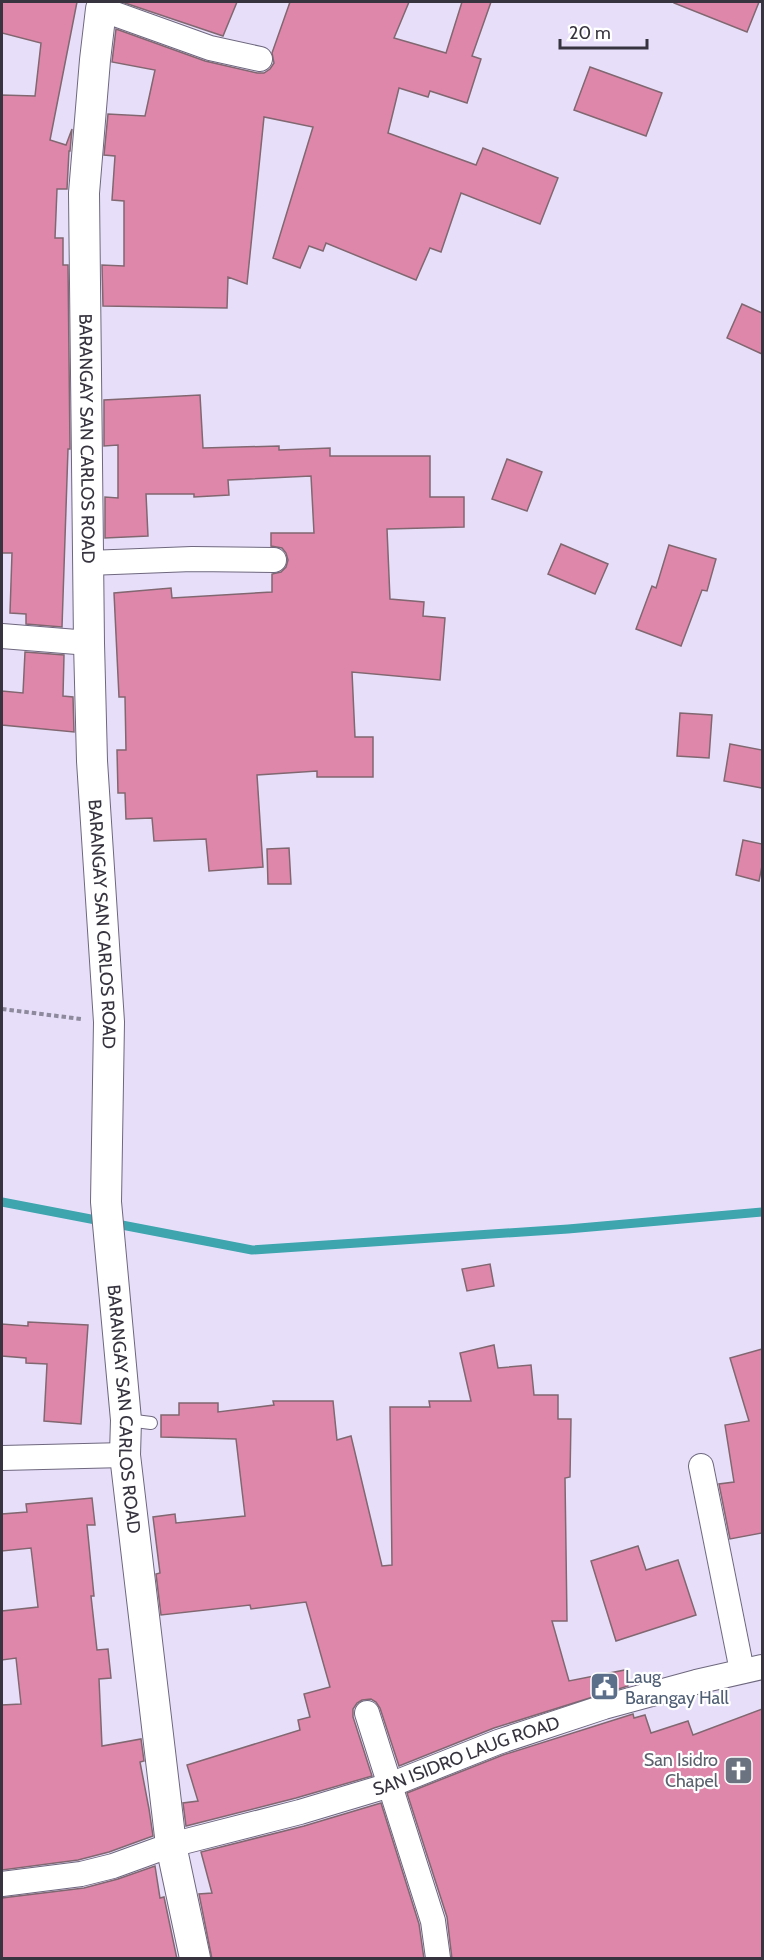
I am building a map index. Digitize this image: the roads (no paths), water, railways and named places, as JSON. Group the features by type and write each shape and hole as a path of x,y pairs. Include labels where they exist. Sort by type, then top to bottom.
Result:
{"street":[{"path":"102,5 210,48 260,59"},
{"name":"BARANGAY SAN CARLOS ROAD","path":"102,5 84,193 92,761 109,1022 106,1202 110,1244 139,1421 125,1455 171,1845 195,1959"},
{"path":"88,563 192,559 274,560"},
{"path":"2,636 89,643"},
{"path":"2,1458 125,1455"},
{"path":"700,1466 752,1669"},
{"name":"SAN ISIDRO LAUG ROAD","path":"2,1884 81,1874 113,1866 171,1845 300,1812 390,1785 498,1742 604,1707 752,1669"},
{"path":"367,1713 433,1921 438,1959"}],"waterway":[{"path":"2,1202 252,1250 568,1229 762,1212"}],"place":[{"name":"Laug Barangay Hall","path":"604,1687"},
{"name":"San Isidro Chapel","path":"739,1770"}]}
